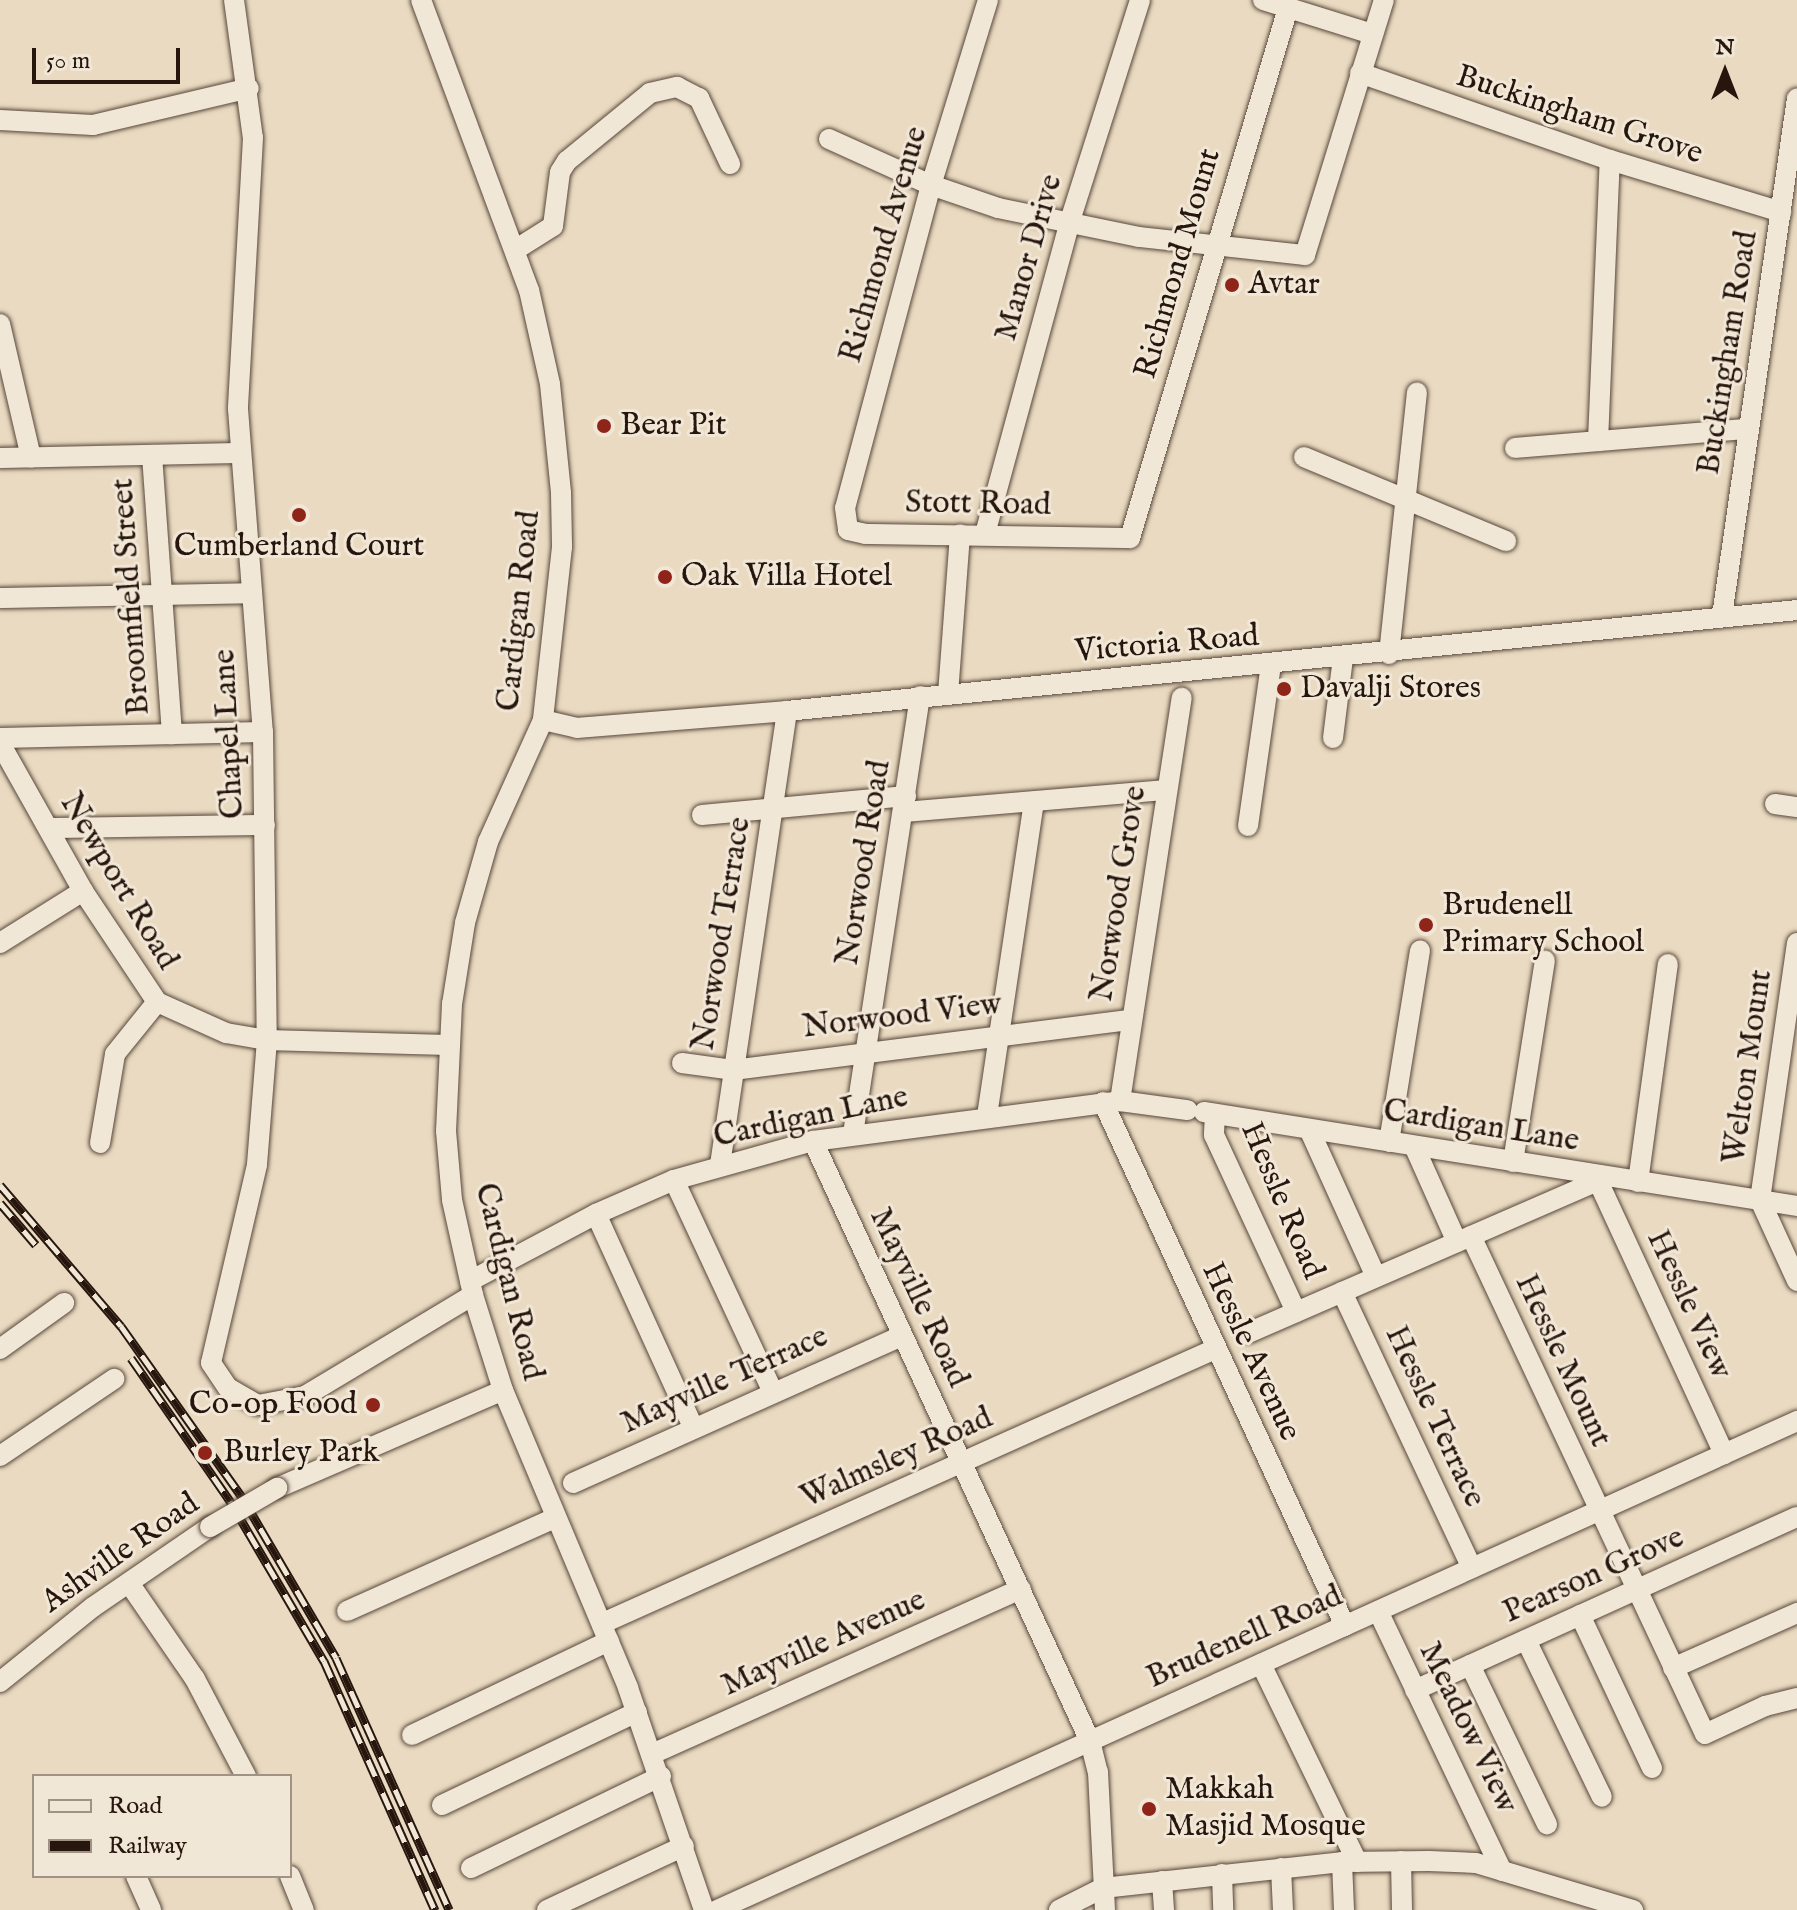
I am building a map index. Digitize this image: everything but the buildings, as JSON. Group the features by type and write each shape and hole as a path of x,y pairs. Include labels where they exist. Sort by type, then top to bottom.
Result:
{"street":[{"name":"Chapel Lane","path":"234,0 249,88 252,196 240,333 239,453 263,732 267,1040 257,1165 211,1363 228,1388 246,1401 258,1405 290,1400"},
{"name":"Cardigan Road","path":"421,0 515,250 542,339 561,493 562,547 543,720 488,842 465,923 447,1045 446,1131 452,1200 472,1288 503,1390 553,1519 606,1632 637,1712 704,1910"},
{"name":"Richmond Avenue","path":"845,508 931,185 988,0"},
{"name":"Manor Drive","path":"985,534 1069,224 1140,0"},
{"path":"1263,0 1372,34"},
{"path":"829,139 931,185 1069,224 1214,247 1305,255 1384,0"},
{"name":"Richmond Mount","path":"1130,538 1214,247 1288,8"},
{"name":"Buckingham Grove","path":"1360,73 1610,160 1781,212"},
{"path":"515,250 553,226 560,172 567,161 650,93 677,87 699,98 730,164"},
{"path":"0,120 93,125 249,88"},
{"name":"Buckingham Road","path":"1722,616 1797,98"},
{"path":"1598,441 1610,160"},
{"path":"0,324 31,457"},
{"path":"1389,654 1417,392"},
{"path":"1515,448 1747,429"},
{"path":"0,458 239,453"},
{"name":"Broomfield Street","path":"152,455 172,734"},
{"path":"1304,457 1506,541"},
{"name":"Stott Road","path":"845,508 848,530 865,534 1130,538"},
{"path":"948,694 960,534"},
{"path":"0,598 252,593"},
{"name":"Victoria Road","path":"543,720 577,728 787,711 1389,654 1797,610"},
{"path":"1333,738 1343,658"},
{"path":"1248,826 1271,665"},
{"name":"Norwood Road","path":"853,1134 920,696"},
{"name":"Norwood Grove","path":"1112,1102 1131,1020 1182,698"},
{"name":"Norwood Terrace","path":"720,1165 787,711"},
{"path":"0,741 263,732"},
{"name":"Newport Road","path":"0,741 83,891 157,1002 226,1033 267,1040 447,1045"},
{"path":"702,815 773,808 1034,801 1167,790"},
{"path":"987,1116 1034,801"},
{"path":"1775,804 1797,807"},
{"path":"49,828 265,825"},
{"path":"0,943 83,891"},
{"name":"Welton Mount","path":"1760,1200 1797,943"},
{"path":"1389,1142 1420,950"},
{"path":"1513,1162 1545,961"},
{"path":"1638,1182 1668,964"},
{"path":"100,1143 115,1054 157,1002"},
{"name":"Norwood View","path":"682,1063 733,1070 1131,1020"},
{"name":"Cardigan Lane","path":"290,1400 350,1372 472,1288 596,1214 674,1180 813,1141 987,1116 1112,1102 1202,1112 1602,1179 1797,1206"},
{"name":"Hessle Avenue","path":"1112,1102 1215,1349 1345,1626"},
{"name":"Hessle Road","path":"1202,1112 1296,1312"},
{"path":"1309,1129 1376,1277"},
{"name":"Mayville Road","path":"813,1141 1090,1741 1098,1772 1105,1910"},
{"name":"Hessle Mount","path":"1414,1146 1464,1239 1705,1734 1765,1706 1797,1698"},
{"path":"1248,1333 1602,1179"},
{"name":"Hessle View","path":"1602,1179 1724,1454"},
{"path":"674,1180 773,1392"},
{"path":"1760,1200 1797,1281"},
{"path":"596,1214 693,1427"},
{"name":"Hessle Terrace","path":"1342,1292 1472,1568"},
{"path":"0,1349 64,1303"},
{"name":"Mayville Terrace","path":"573,1483 902,1336"},
{"name":"Walmsley Road","path":"412,1735 606,1632 962,1463 1215,1349"},
{"path":"0,1456 114,1379"},
{"name":"Ashville Road","path":"0,1682 129,1583 210,1527 277,1488 503,1390"},
{"name":"Brudenell Road","path":"717,1910 1797,1421"},
{"name":"Pearson Grove","path":"1415,1690 1797,1517"},
{"path":"347,1611 553,1519"},
{"path":"129,1583 195,1679 245,1774"},
{"name":"Mayville Avenue","path":"652,1754 1021,1589"},
{"name":"Meadow View","path":"1378,1611 1502,1871"},
{"path":"1673,1668 1797,1613"},
{"path":"1580,1615 1652,1768"},
{"path":"1526,1640 1602,1797"},
{"path":"1261,1664 1350,1862 1344,1910"},
{"path":"1470,1665 1547,1824"},
{"path":"442,1805 637,1712"},
{"path":"471,1868 661,1776"},
{"path":"547,1910 684,1846"},
{"path":"1401,1861 1402,1910"},
{"path":"1059,1910 1103,1888 1281,1868 1401,1861 1476,1863 1633,1910"},
{"path":"1281,1868 1283,1910"},
{"path":"1222,1874 1223,1910"},
{"path":"137,1878 151,1910"},
{"path":"291,1878 304,1910"},
{"path":"1162,1881 1164,1910"}],"railway":[{"path":"0,1185 121,1326 242,1497 336,1658 449,1910"},
{"path":"0,1203 36,1245"},
{"path":"131,1358 230,1501 324,1661 435,1910"}],"place":[{"name":"Avtar","path":"1232,285"},
{"name":"Bear Pit","path":"604,426"},
{"name":"Cumberland Court","path":"299,515"},
{"name":"Oak Villa Hotel","path":"665,577"},
{"name":"Davalji Stores","path":"1284,689"},
{"name":"Brudenell Primary School","path":"1426,925"},
{"name":"Co-op Food","path":"373,1405"},
{"name":"Burley Park","path":"205,1453"},
{"name":"Makkah Masjid Mosque","path":"1149,1809"}]}
